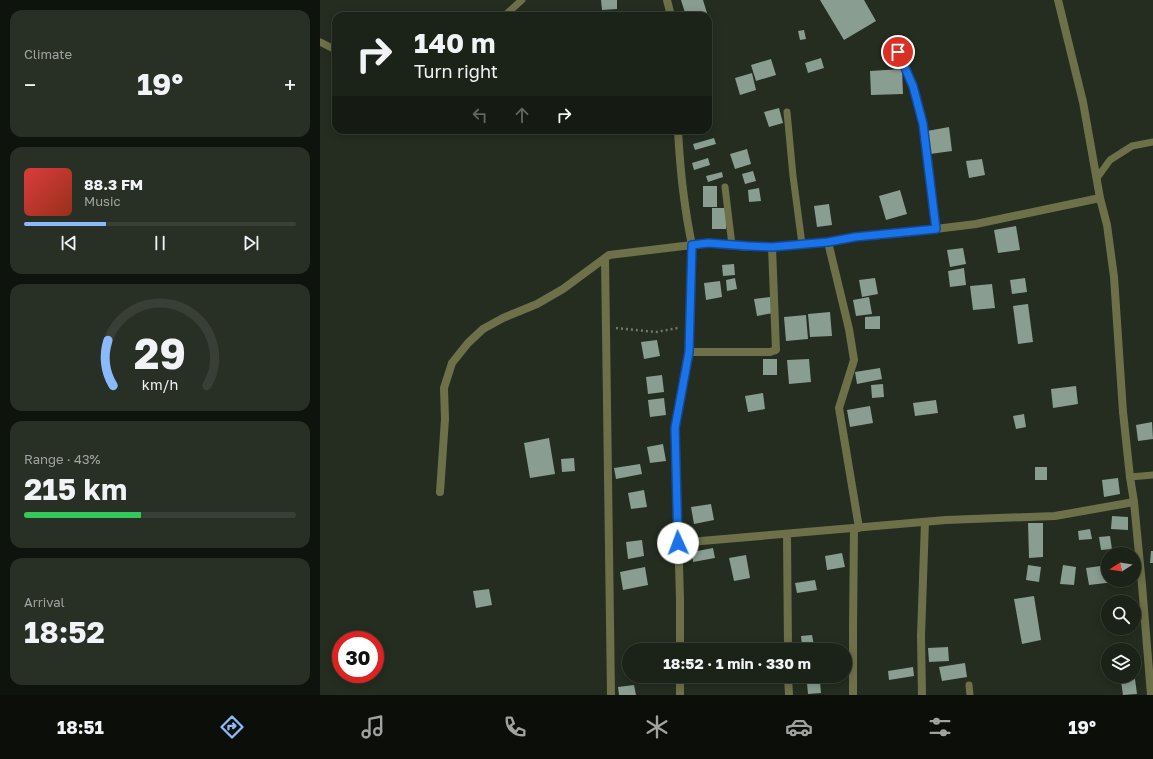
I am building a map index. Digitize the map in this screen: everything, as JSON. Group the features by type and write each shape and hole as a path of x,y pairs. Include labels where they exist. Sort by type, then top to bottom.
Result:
{"street":[{"path":"667,0 670,12"},
{"path":"1058,0 1083,102 1100,198 1107,225 1114,277 1123,412 1134,502 1151,695"},
{"path":"678,134 685,210 692,245 689,352 675,428 680,643"},
{"path":"440,492 444,388 452,363 468,343 483,329 503,318 537,304 564,289 609,255 708,243 772,247 828,242 855,237 976,224 1100,198"},
{"path":"828,242 849,329 854,360 839,408 856,528 852,629 853,695"},
{"path":"689,352 770,352 776,350 772,247"},
{"path":"605,258 611,695"},
{"path":"678,543 946,520 1055,516 1134,502"},
{"path":"922,695 920,636 925,522"},
{"path":"787,534 788,643"},
{"path":"680,683 680,695"},
{"path":"788,683 789,695"}],"lane":[{"path":"508,12 522,0"},
{"path":"893,40 913,86 923,124 936,229"},
{"path":"320,42 332,48"},
{"path":"787,112 793,176 802,244"},
{"path":"1097,178 1110,160 1132,146 1153,142"},
{"path":"725,187 732,245"},
{"path":"1130,477 1153,475"},
{"path":"969,685 970,695"}],"path":[{"path":"605,327 656,332 690,326"}],"building":[{"path":"601,0 617,0 617,9 602,10"},
{"path":"681,0 703,0 707,12 685,12"},
{"path":"820,0 864,0 876,21 844,40"},
{"path":"804,30 806,39 800,40 798,31"},
{"path":"821,58 824,68 808,73 805,63"},
{"path":"771,59 776,75 756,81 751,65"},
{"path":"902,69 903,94 871,95 870,71"},
{"path":"752,73 756,90 740,95 735,78"},
{"path":"779,108 783,123 769,127 764,112"},
{"path":"949,127 952,151 930,154 927,131"},
{"path":"714,138 716,144 695,150 693,144"},
{"path":"747,149 751,164 735,169 730,154"},
{"path":"708,158 710,165 694,170 692,163"},
{"path":"982,159 985,175 969,178 966,161"},
{"path":"753,171 756,181 745,184 742,174"},
{"path":"722,172 723,177 708,182 706,176"},
{"path":"703,186 717,186 717,207 703,207"},
{"path":"759,188 761,201 749,202 748,190"},
{"path":"900,190 907,214 886,220 879,196"},
{"path":"829,204 832,225 817,227 814,206"},
{"path":"712,208 727,208 726,229 712,229"},
{"path":"1016,226 1020,250 998,253 994,230"},
{"path":"963,248 966,264 950,267 947,250"},
{"path":"734,264 735,275 723,276 722,265"},
{"path":"964,268 966,285 950,287 948,271"},
{"path":"735,278 737,289 727,291 726,280"},
{"path":"875,278 878,294 862,297 859,280"},
{"path":"1025,278 1027,292 1012,294 1010,280"},
{"path":"720,281 722,297 706,300 704,283"},
{"path":"992,284 995,308 973,310 970,286"},
{"path":"770,297 773,313 757,316 754,299"},
{"path":"869,297 872,314 856,316 853,300"},
{"path":"1028,304 1033,342 1018,344 1013,306"},
{"path":"830,312 832,336 810,337 808,314"},
{"path":"806,315 808,339 786,341 784,317"},
{"path":"880,316 880,329 865,329 865,317"},
{"path":"657,340 660,356 644,359 641,342"},
{"path":"763,359 777,359 777,375 763,375"},
{"path":"809,359 811,382 789,384 787,360"},
{"path":"880,368 882,379 857,384 855,372"},
{"path":"662,375 664,392 648,394 646,377"},
{"path":"883,384 884,397 872,398 871,385"},
{"path":"1076,386 1078,404 1053,408 1051,389"},
{"path":"763,393 765,409 748,412 745,396"},
{"path":"664,398 666,415 650,417 648,400"},
{"path":"936,400 938,413 915,416 913,403"},
{"path":"870,406 873,423 850,427 847,410"},
{"path":"1024,414 1026,427 1016,429 1013,416"},
{"path":"1152,422 1153,439 1138,441 1136,425"},
{"path":"549,438 555,474 530,478 524,443"},
{"path":"663,444 666,461 650,463 647,447"},
{"path":"574,458 575,471 562,472 561,459"},
{"path":"640,464 642,474 616,479 614,468"},
{"path":"1035,467 1047,467 1047,480 1035,480"},
{"path":"1118,478 1120,494 1104,497 1102,480"},
{"path":"644,490 647,507 631,509 628,493"},
{"path":"711,504 714,520 694,524 691,507"},
{"path":"1112,516 1128,517 1128,530 1111,529"},
{"path":"1028,523 1043,523 1043,557 1029,558"},
{"path":"1090,529 1092,539 1079,540 1078,531"},
{"path":"1110,536 1112,547 1101,547 1101,550 1099,537"},
{"path":"642,540 644,556 628,559 626,542"},
{"path":"713,548 715,558 693,562 692,552"},
{"path":"1151,551 1153,551 1153,563 1150,563"},
{"path":"842,553 845,567 827,570 825,556"},
{"path":"746,555 750,578 734,581 729,558"},
{"path":"1028,565 1041,567 1039,582 1026,580"},
{"path":"1063,565 1076,567 1074,585 1060,584"},
{"path":"1101,566 1101,584 1089,585 1086,568"},
{"path":"645,567 648,585 623,590 620,572"},
{"path":"815,580 817,590 797,593 795,583"},
{"path":"489,589 492,605 476,608 473,591"},
{"path":"1034,596 1041,640 1022,644 1014,599"},
{"path":"812,635 814,643 802,643 801,636"},
{"path":"948,647 949,661 929,662 928,648"},
{"path":"965,663 967,677 942,681 939,667"},
{"path":"913,667 914,676 889,680 888,671"},
{"path":"807,683 820,683 821,693 808,694"},
{"path":"1121,683 1136,683 1137,694 1123,695"},
{"path":"634,685 636,695 619,695 618,687"}],"route":[{"path":"678,543 675,428 689,352 692,245 708,243 772,247 936,229 923,124 913,86 898,52"}]}
